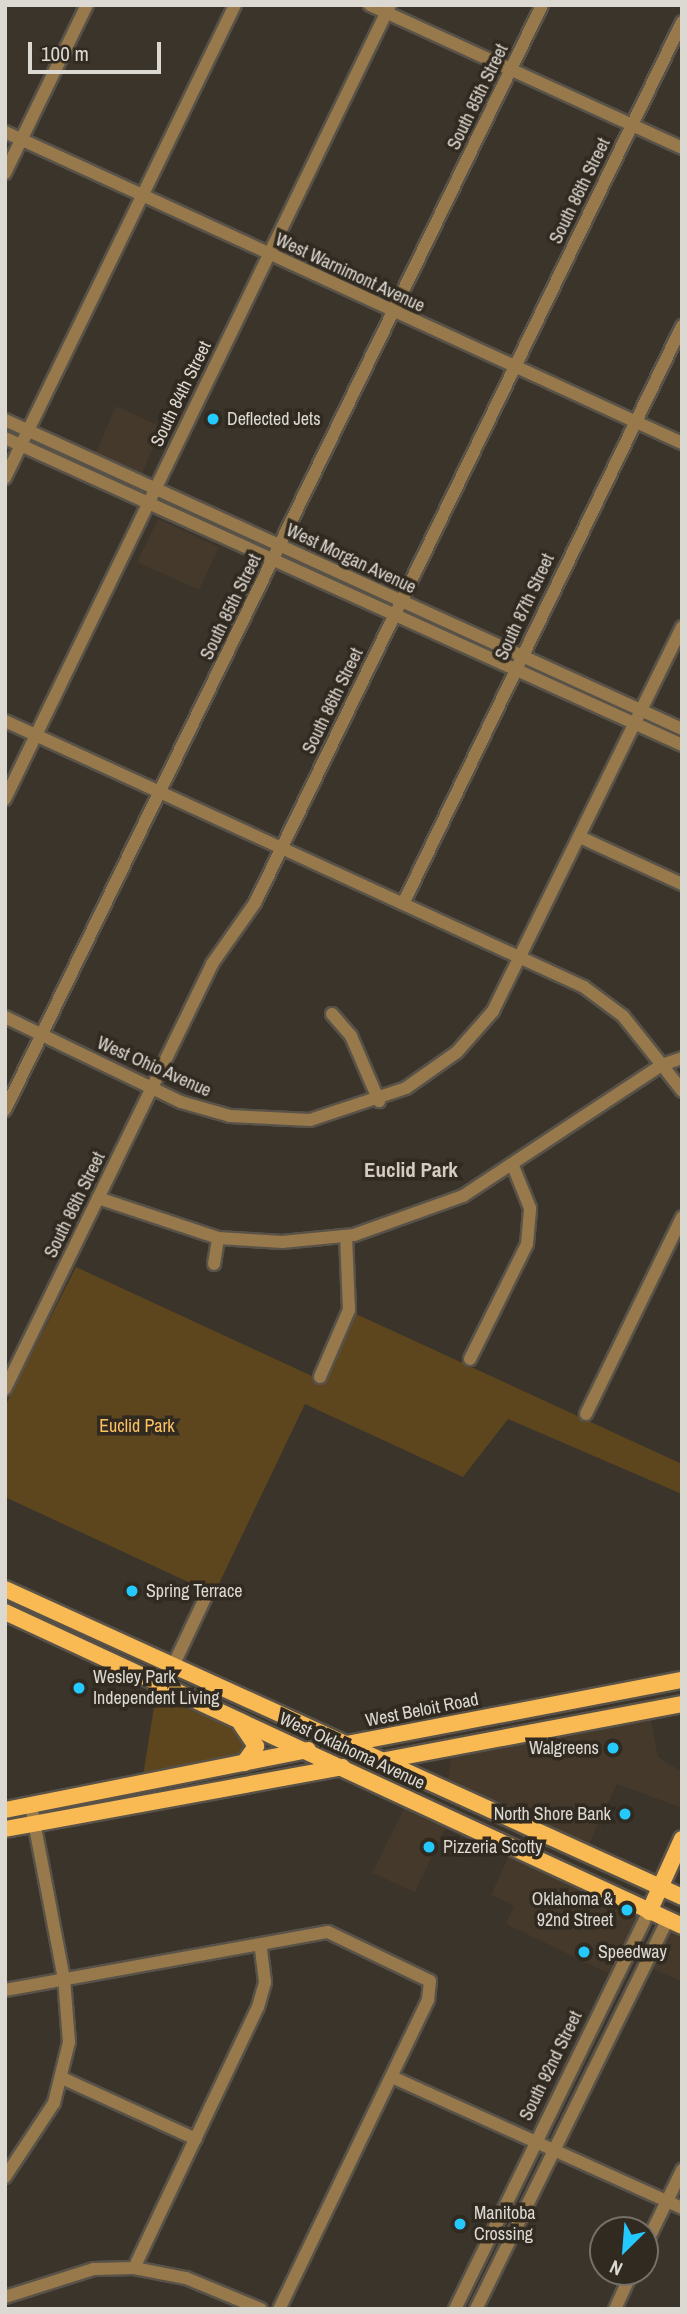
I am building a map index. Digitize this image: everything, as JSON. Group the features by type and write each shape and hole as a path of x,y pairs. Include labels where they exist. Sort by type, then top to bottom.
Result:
{"main road":[{"name":"West Oklahoma Avenue","path":"5,1589 340,1745 659,1887 681,1893"},
{"name":"West Oklahoma Avenue","path":"5,1612 674,1923"},
{"name":"West Beloit Road","path":"5,1811 682,1680"},
{"path":"5,1829 682,1704"},
{"path":"234,1717 256,1741 255,1753 244,1763"},
{"path":"426,1751 419,1772 439,1788"},
{"name":"South 92nd Street","path":"649,1912 682,1839"},
{"path":"674,1923 681,1893"}],"street":[{"path":"5,173 87,5"},
{"path":"5,478 234,5"},
{"path":"370,5 388,9 511,70 682,148"},
{"name":"South 85th Street","path":"5,1110 542,5"},
{"name":"South 84th Street","path":"5,799 388,9"},
{"name":"South 86th Street","path":"5,1389 212,964 255,903 682,22"},
{"name":"West Warnimont Avenue","path":"5,132 682,443"},
{"name":"South 87th Street","path":"403,904 682,326"},
{"name":"West Morgan Avenue","path":"5,420 682,729"},
{"name":"West Morgan Avenue","path":"5,438 682,745"},
{"name":"West Ohio Avenue","path":"5,1017 205,1110 255,1119 310,1119 379,1101 436,1069 476,1033 523,958 682,627"},
{"path":"5,721 523,958 598,995 682,1091"},
{"path":"582,838 682,884"},
{"path":"332,1014 351,1036 379,1101"},
{"path":"98,1198 218,1238 346,1236 423,1215 513,1166 662,1065 682,1058"},
{"path":"471,1359 527,1244 530,1208 513,1166"},
{"path":"586,1414 682,1217"},
{"path":"320,1377 349,1310 346,1236"},
{"path":"214,1265 218,1238"},
{"path":"164,1685 206,1596"},
{"path":"5,2177 49,2111 62,2078 69,2042 64,1979 31,1806"},
{"name":"South 92nd Street","path":"455,2309 649,1912"},
{"path":"476,2309 552,2150 674,1923"},
{"path":"5,1990 328,1932 430,1981 428,2000 279,2309"},
{"path":"134,2268 258,2007 265,1982 260,1944"},
{"path":"392,2077 682,2208"},
{"path":"62,2078 196,2139"},
{"path":"659,2217 682,2170"},
{"path":"5,2297 94,2269 134,2268 186,2278 261,2309"},
{"path":"615,2309 626,2286"}],"shaded area":[{"path":"116,406 162,427 142,473 96,452"},
{"path":"158,519 219,547 199,590 137,562"},
{"path":"651,1720 658,1757 682,1772 682,1808 617,1784 589,1844 448,1779 451,1757"},
{"path":"409,1798 450,1819 415,1892 372,1873"},
{"path":"513,1847 649,1912 616,1977 506,1924 514,1906 491,1895"},
{"path":"667,1920 682,1926 682,1982 645,1965"}],"green space":[{"name":"Euclid Park","path":"76,1267 325,1382 356,1314 682,1464 682,1494 508,1419 463,1477 305,1404 214,1594 5,1497 5,1406"},
{"path":"156,1694 244,1734 246,1755 143,1776"}],"place":[{"name":"Deflected Jets","path":"213,419"},
{"name":"Spring Terrace","path":"132,1591"},
{"name":"Wesley Park Independent Living","path":"79,1688"},
{"name":"Walgreens","path":"613,1748"},
{"name":"North Shore Bank","path":"625,1814"},
{"name":"Pizzeria Scotty","path":"429,1847"},
{"name":"Oklahoma & 92nd Street","path":"627,1910"},
{"name":"Speedway","path":"584,1952"},
{"name":"Manitoba Crossing","path":"460,2224"}],"district":[{"name":"Euclid Park","path":"411,1170"}]}
